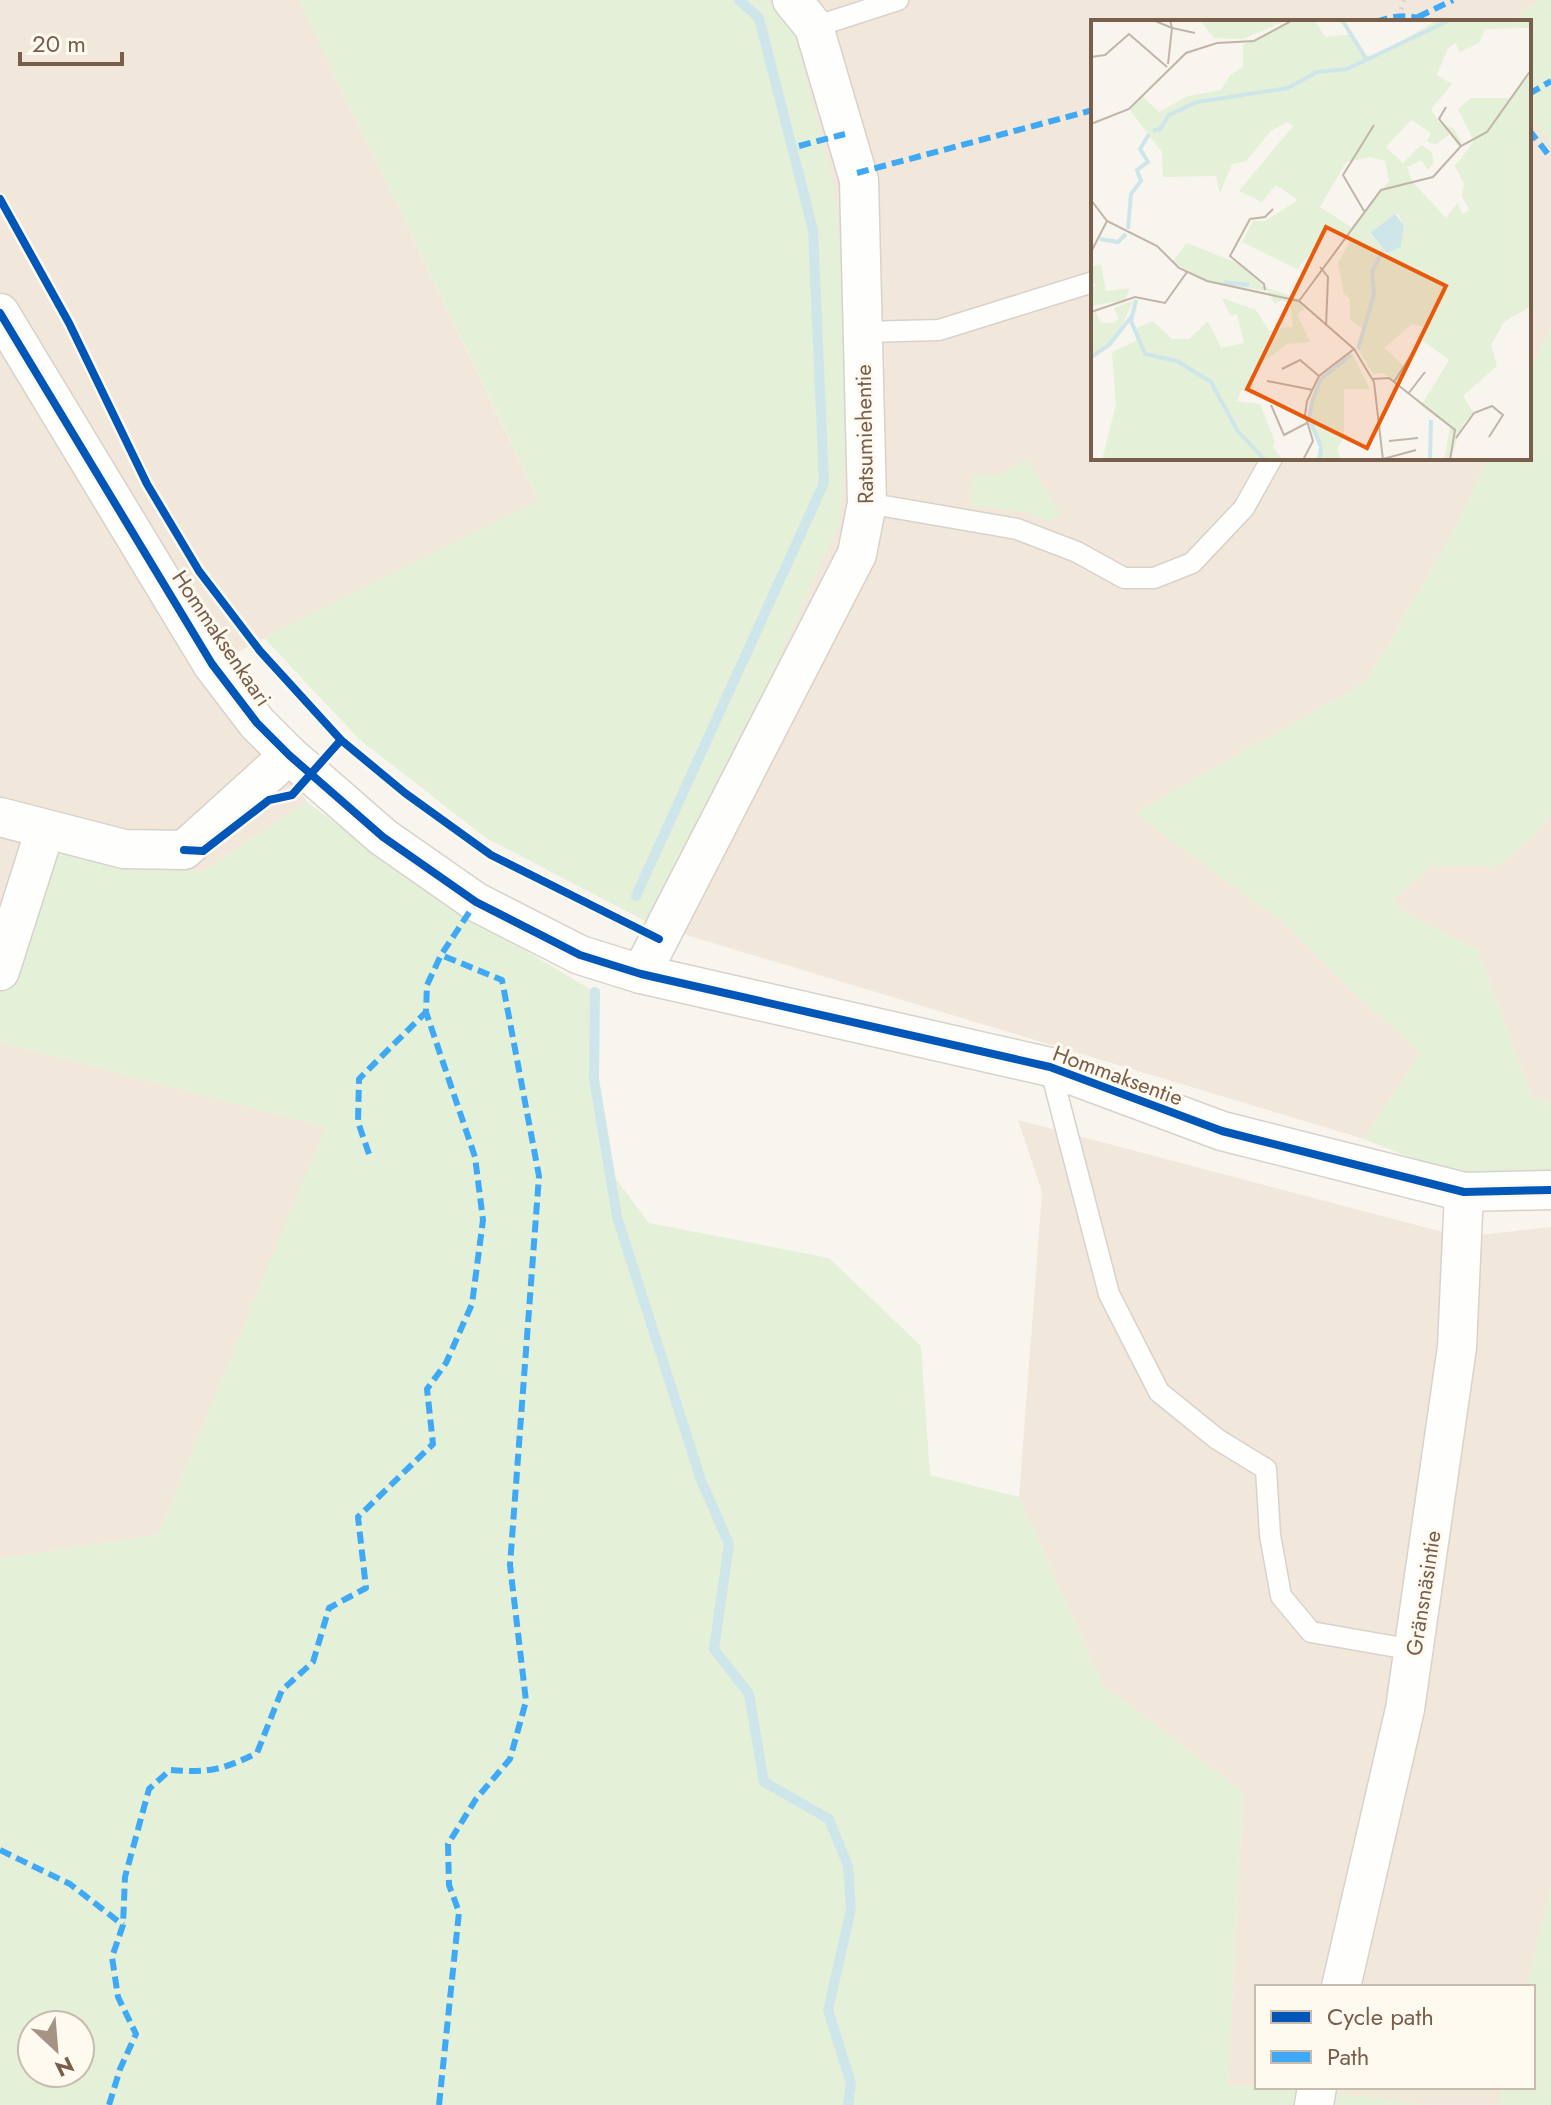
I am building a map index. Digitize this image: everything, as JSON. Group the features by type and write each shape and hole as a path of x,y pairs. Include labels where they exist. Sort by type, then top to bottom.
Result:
{"street":[{"name":"Ratsumiehentie","path":"641,974 857,554 867,503 859,180 803,14"},
{"name":"Hommaksenkaari","path":"0,313 212,664 257,723 383,837 476,902 580,955"},
{"path":"0,817 124,849 184,850 289,755"},
{"path":"0,971 45,830"},
{"name":"Hommaksentie","path":"580,955 641,974 1050,1067 1222,1131 1464,1192 1551,1190"},
{"name":"Gränsnäsintie","path":"1341,1985 1405,1709 1457,1347 1464,1192"}],"lane":[{"path":"803,14 898,0"},
{"path":"863,332 939,330 1091,283"},
{"path":"867,503 1017,529 1077,552 1124,578 1154,578 1192,563 1244,508 1271,460"},
{"path":"1050,1067 1109,1294 1159,1392 1217,1439 1266,1469 1270,1535 1281,1596 1311,1632 1414,1650"}],"path":[{"path":"1399,17 1404,0"}],"shaded area":[{"path":"0,0 299,0 539,501 213,664 257,723 307,802 201,872 45,830 0,971"},
{"path":"767,0 1540,0 1514,20 1091,20 1091,460 1487,460 1450,538 1366,682 1136,813 1284,923 1349,988 1421,1053 1364,1139 653,925 795,35"},
{"path":"1531,118 1551,143 1551,327 1531,369"},
{"path":"1551,814 1551,1103 1532,1097 1478,950 1404,912 1393,900 1432,866 1498,866 1535,835"},
{"path":"0,1042 326,1127 158,1535 0,1559"},
{"path":"1018,1120 1462,1237 1551,1227 1551,1886 1527,1985 1255,1985 1255,2087 1228,2085 1243,1792 1103,1685 1019,1497 1042,1192"},
{"path":"1276,2089 1503,2089 1499,2105 1429,2105"}],"green space":[{"path":"299,0 767,0 795,35 835,189 852,362 840,520 757,709 653,925 486,838 359,739 264,638 539,500"},
{"path":"1540,0 1551,0 1551,143 1531,118 1531,20 1514,20"},
{"path":"1551,327 1551,814 1535,835 1498,866 1432,866 1393,900 1404,912 1478,950 1532,1097 1551,1103 1551,1178 1471,1182 1364,1139 1421,1053 1349,988 1284,923 1135,813 1366,682 1450,538 1487,460 1531,460 1531,369"},
{"path":"1028,459 1060,514 1048,522 1025,512 969,505 972,475 999,476"},
{"path":"307,802 431,894 595,992 594,1079 610,1171 649,1223 829,1258 921,1346 930,1475 1019,1497 1103,1685 1243,1792 1228,2085 1316,2091 1429,2105 0,2105 0,1559 158,1535 325,1127 0,1042 0,971 45,830 201,872"},
{"path":"1551,1886 1551,2105 1499,2105 1503,2089 1535,2089 1535,1985 1527,1985"}],"waterway":[{"path":"636,896 824,483 813,230 759,18 739,0"},
{"path":"595,992 594,1079 617,1217 701,1480 729,1544 714,1649 749,1694 764,1782 829,1819 848,1866 851,1909 828,2010 851,2083 848,2105"}],"marked path":[{"path":"1418,17 1453,0"},
{"path":"1382,20 1403,16 1424,20"},
{"path":"1531,93 1551,81"},
{"path":"857,173 1091,111"},
{"path":"1531,133 1551,158"},
{"path":"799,146 845,134"},
{"path":"109,2105 120,2069 136,2034 118,1997 112,1957 123,1925 125,1877 149,1789 170,1770 215,1769 257,1753 282,1690 313,1662 329,1608 366,1588 358,1517 433,1444 427,1389 446,1363 472,1304 483,1220 475,1157 426,1012 427,985 441,955 476,902"},
{"path":"439,2105 459,1912 449,1885 448,1844 476,1799 510,1759 526,1701 510,1565 539,1176 502,980 441,955"},
{"path":"369,1154 358,1122 359,1079 426,1012"},
{"path":"0,1850 70,1884 123,1925"}],"cycle path":[{"path":"0,199 69,323 147,484 199,571 260,651 341,740 405,793 491,855 659,939"},
{"path":"0,313 212,664 257,723 383,837 476,902 580,955 641,974 1050,1067 1222,1131 1464,1192 1551,1190"},
{"path":"184,850 203,851 269,800 292,795 341,740"}]}
